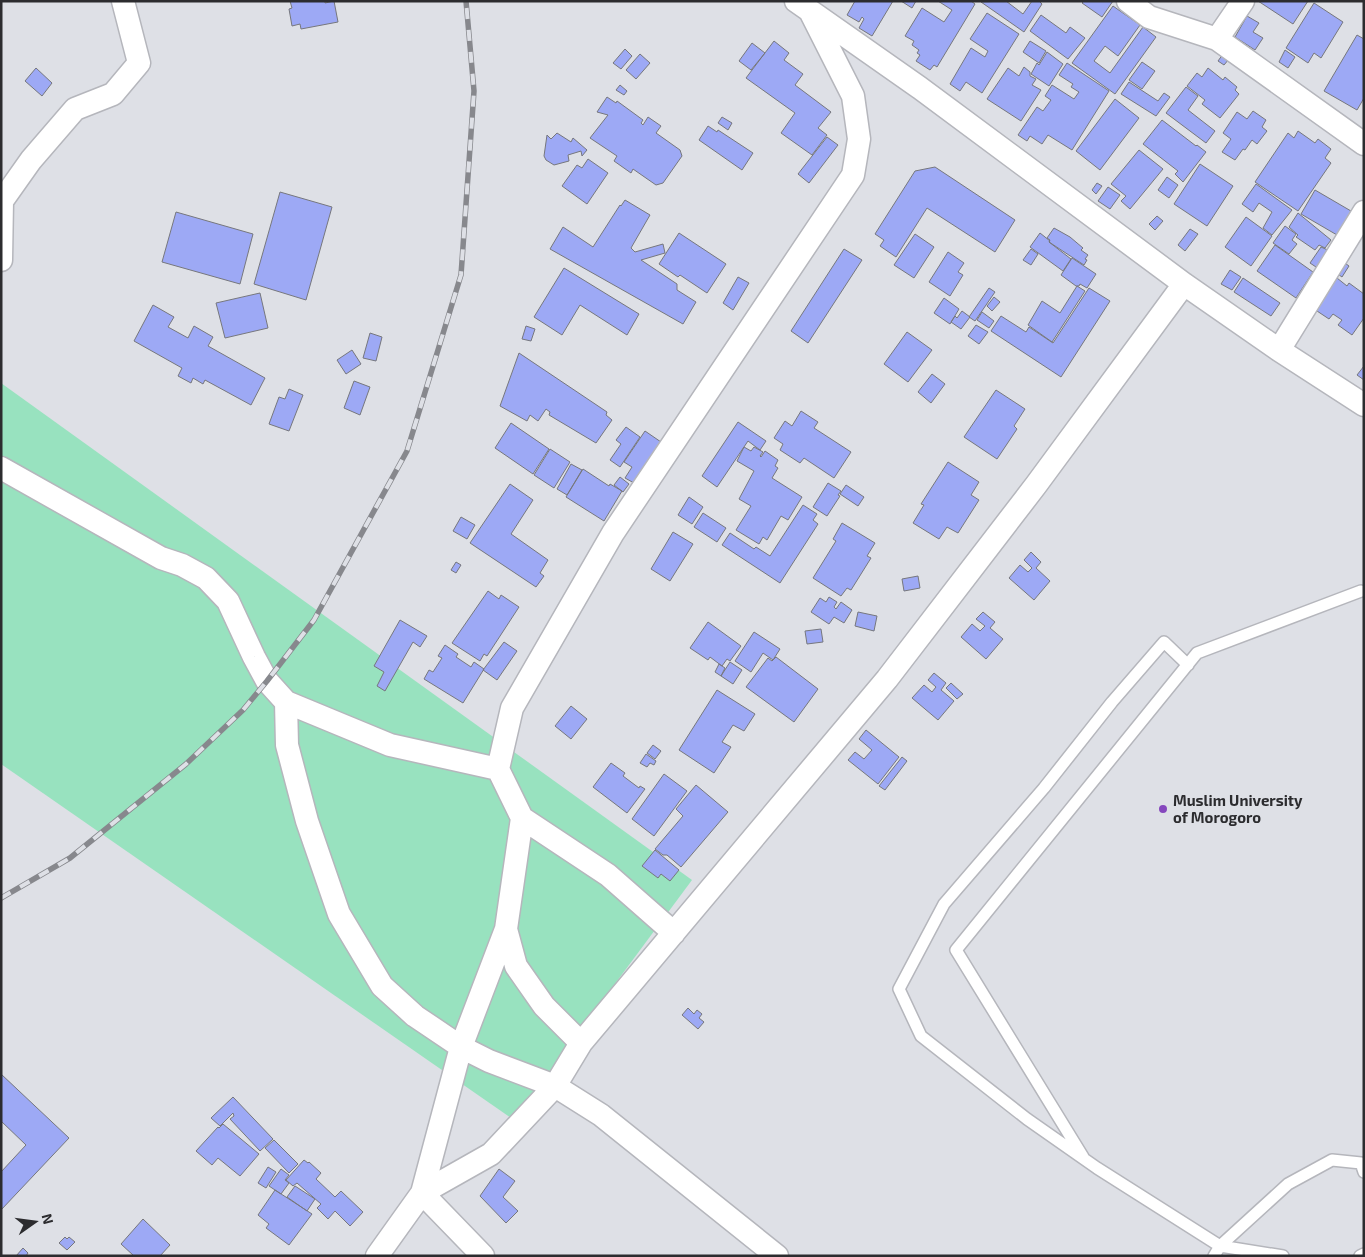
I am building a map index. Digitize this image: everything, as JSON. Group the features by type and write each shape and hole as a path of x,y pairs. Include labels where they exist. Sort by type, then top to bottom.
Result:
{"street":[{"path":"1,260 2,201 31,160 75,109 114,94 140,63 123,1"},
{"path":"1128,1 1149,17 1217,39 1364,144"},
{"path":"1217,39 1243,1"},
{"path":"803,6 920,88 1184,284 1279,350 1364,405"},
{"path":"674,932 608,875 522,818 498,769 512,708 613,533 853,175 859,139 853,96 803,6"},
{"path":"1279,350 1364,212"},
{"path":"422,1193 491,1154 555,1086 581,1043 887,679 1036,485 1184,284"},
{"path":"1,468 160,558 206,578 228,601 267,682 286,702 390,745 498,769"},
{"path":"286,702 287,745 307,821 339,914 382,986 415,1016 461,1047 489,1061 555,1086 600,1115 777,1256"},
{"path":"377,1256 422,1193 461,1047 506,929 522,818"},
{"path":"506,929 516,966 544,1006 581,1043"},
{"path":"422,1193 483,1256"}],"lane":[{"path":"1085,1160 956,950 1197,654 1361,591"},
{"path":"1188,665 1164,642 1112,702 1044,788 944,904 899,989 921,1036 1027,1119 1085,1160 1217,1251 1283,1256"},
{"path":"1217,1251 1288,1184 1332,1160 1361,1164 1364,1172"},
{"path":"1360,1256 1364,1254"}],"green space":[{"path":"1,383 692,880 514,1120 1,764"}],"building":[{"path":"290,1 325,1 325,3 334,1 338,22 301,29 300,24 292,26 289,9 292,8"},
{"path":"855,1 893,1 872,36 859,28 864,19 862,17 859,22 847,15"},
{"path":"901,1 916,1 912,8"},
{"path":"938,1 971,1 975,4 937,67 934,65 930,70 916,61 920,55 917,53 919,50 912,45 914,41 905,36 922,8 944,22 952,10"},
{"path":"1006,1 1023,14 1032,1 1039,1 1042,4 1024,32 981,2"},
{"path":"1084,1 1113,1 1102,17 1082,3"},
{"path":"1258,1 1308,1 1293,24"},
{"path":"1314,3 1343,22 1321,58 1314,53 1308,63 1286,48"},
{"path":"1113,6 1140,25 1118,56 1105,46 1094,61 1110,73 1143,27 1156,37 1115,94 1072,63"},
{"path":"987,13 1019,34 982,93 966,82 960,91 950,84 971,48 985,57 988,51 970,39"},
{"path":"1041,15 1066,33 1070,27 1085,38 1068,59 1030,31"},
{"path":"1247,16 1259,23 1253,32 1263,38 1255,50 1235,37"},
{"path":"1357,35 1364,39 1364,98 1357,110 1324,91"},
{"path":"774,41 789,53 784,60 803,74 795,85 831,112 818,128 827,135 812,155 781,133 795,113 746,78"},
{"path":"1030,41 1046,51 1039,63 1023,52"},
{"path":"752,43 765,53 751,70 739,61"},
{"path":"625,49 632,56 621,69 613,63"},
{"path":"1285,50 1295,57 1288,68 1279,62"},
{"path":"1047,52 1063,64 1049,86 1031,74 1037,63 1039,65"},
{"path":"640,54 650,63 636,79 626,70"},
{"path":"1223,54 1229,59 1224,65 1218,61"},
{"path":"1142,62 1155,71 1142,89 1129,80"},
{"path":"1067,63 1109,91 1072,150 1048,135 1042,144 1030,136 1027,141 1018,135 1037,107 1043,111 1051,100 1045,96 1052,85 1074,99 1079,92 1071,87 1073,84 1059,75"},
{"path":"1024,67 1030,72 1030,76 1036,79 1032,85 1041,90 1021,121 987,99 1008,68 1019,76"},
{"path":"36,68 52,83 42,96 25,81"},
{"path":"1208,68 1223,80 1225,77 1237,87 1235,90 1239,94 1220,118 1202,104 1205,100 1187,86 1197,73 1202,77"},
{"path":"1129,82 1158,101 1164,93 1170,97 1156,116 1121,94"},
{"path":"620,85 627,91 624,95 616,90"},
{"path":"1186,87 1198,96 1188,110 1215,131 1206,143 1166,113"},
{"path":"607,97 616,103 617,101 643,120 641,123 643,125 648,117 661,126 656,133 680,150 682,156 663,183 656,185 633,169 631,173 614,161 617,156 590,138 608,115 597,112"},
{"path":"1115,99 1139,118 1100,170 1076,151"},
{"path":"1253,111 1266,120 1262,127 1267,131 1257,144 1252,140 1235,160 1222,152 1231,139 1223,133 1237,112 1247,119"},
{"path":"722,117 732,123 728,130 718,123"},
{"path":"1162,120 1206,152 1183,182 1175,174 1178,171 1143,144"},
{"path":"708,126 717,132 718,130 753,153 742,170 699,140"},
{"path":"1298,131 1315,143 1318,139 1331,149 1325,158 1331,163 1298,211 1255,182 1288,133 1294,138"},
{"path":"557,133 571,142 573,138 587,150 582,156 581,151 568,155 569,161 554,165 546,160 544,156 547,135 551,139"},
{"path":"827,137 838,145 809,183 798,174"},
{"path":"1139,150 1163,169 1130,209 1121,201 1126,196 1111,184"},
{"path":"588,159 608,173 587,204 562,186 577,165 582,168"},
{"path":"1200,164 1233,186 1207,226 1174,204"},
{"path":"935,167 1015,220 995,252 927,208 896,257 880,246 884,240 875,234 915,171"},
{"path":"1167,177 1178,185 1169,198 1158,190"},
{"path":"1097,183 1102,186 1096,194 1092,190"},
{"path":"1256,184 1292,210 1272,235 1263,228 1272,212 1259,203 1253,212 1242,204"},
{"path":"1108,187 1120,195 1110,209 1098,201"},
{"path":"1315,190 1351,211 1337,235 1301,214"},
{"path":"280,192 332,207 306,300 254,284"},
{"path":"625,200 650,215 631,248 635,252 663,244 665,253 641,260 677,284 677,290 696,302 683,324 550,249 563,227 593,247"},
{"path":"176,212 253,234 240,284 162,262"},
{"path":"1298,213 1331,240 1325,248 1319,245 1315,250 1296,237 1298,235 1289,227"},
{"path":"1157,216 1163,221 1155,230 1149,224"},
{"path":"1246,217 1272,236 1251,266 1225,247"},
{"path":"1285,226 1296,234 1292,240 1297,244 1289,254 1273,243"},
{"path":"1054,228 1070,237 1083,248 1081,250 1088,255 1084,265 1049,242 1050,240 1047,238"},
{"path":"1190,229 1198,234 1185,251 1178,245"},
{"path":"679,233 726,264 707,293 659,264"},
{"path":"1040,233 1071,259 1063,271 1030,247"},
{"path":"915,234 934,247 914,278 894,265"},
{"path":"1275,245 1313,272 1296,298 1257,271"},
{"path":"1321,247 1330,251 1319,269 1310,263"},
{"path":"844,249 862,260 808,343 791,331"},
{"path":"1031,249 1038,254 1031,265 1023,260"},
{"path":"948,252 964,263 958,272 963,275 950,296 929,282"},
{"path":"1072,258 1096,274 1087,288 1080,284 1076,286 1061,275"},
{"path":"1342,261 1349,266 1342,277 1335,272"},
{"path":"564,268 639,314 627,335 580,305 562,335 534,317"},
{"path":"1230,270 1241,277 1232,290 1221,284"},
{"path":"738,277 749,283 733,310 723,303"},
{"path":"1243,278 1280,303 1271,316 1234,292"},
{"path":"1337,278 1347,286 1349,283 1364,294 1364,318 1352,335 1338,325 1342,320 1333,314 1329,319 1314,309"},
{"path":"1077,286 1085,291 1052,342 1028,325 1042,301 1060,313"},
{"path":"989,288 995,292 975,321 969,317"},
{"path":"1089,288 1110,301 1061,377 991,331 1001,316 1026,332 1029,327 1053,343"},
{"path":"260,293 268,328 225,338 216,303"},
{"path":"994,297 1000,302 992,311 987,306"},
{"path":"944,298 959,309 950,324 934,313"},
{"path":"153,305 174,317 168,327 188,338 194,326 213,337 208,346 265,378 251,405 205,380 203,384 193,378 191,383 178,376 182,368 134,341"},
{"path":"962,311 970,317 961,329 951,322"},
{"path":"982,312 994,321 989,328 977,320"},
{"path":"976,325 988,332 979,344 968,336"},
{"path":"526,326 535,329 531,341 522,339"},
{"path":"907,332 932,350 908,382 884,364"},
{"path":"370,333 382,337 376,361 363,358"},
{"path":"352,350 361,364 346,374 337,360"},
{"path":"519,353 607,412 606,415 612,420 596,443 549,415 550,412 546,409 538,421 530,415 527,421 500,406"},
{"path":"1364,366 1364,380 1357,375"},
{"path":"932,374 945,384 931,403 918,392"},
{"path":"354,381 370,387 360,415 344,408"},
{"path":"289,389 303,395 289,431 269,424 279,397 285,399"},
{"path":"996,390 1025,409 1014,426 1017,429 997,459 964,437"},
{"path":"801,411 818,422 814,428 851,452 834,478 804,458 800,463 780,450 783,444 774,438 785,421 792,426"},
{"path":"738,422 766,441 760,450 748,441 717,487 702,476"},
{"path":"511,423 549,449 533,474 495,448"},
{"path":"626,427 640,437 620,467 610,460 621,444 616,440"},
{"path":"645,431 661,442 634,483 625,478 632,467 624,462"},
{"path":"744,447 751,451 754,447 763,452 761,457 765,451 778,460 775,466 778,468 772,478 802,497 788,520 781,516 767,540 763,537 759,544 736,530 751,506 739,499 754,471 737,461"},
{"path":"550,449 570,462 554,488 534,475"},
{"path":"948,462 979,482 971,495 979,500 958,533 947,527 939,539 913,523 924,505 921,504"},
{"path":"571,464 582,470 567,495 557,489"},
{"path":"583,469 609,486 610,484 622,491 604,521 566,497"},
{"path":"620,477 629,484 623,492 614,485"},
{"path":"828,483 841,491 838,495 840,496 827,516 813,507"},
{"path":"510,484 533,500 511,534 548,560 540,573 544,576 536,587 470,543"},
{"path":"846,485 864,497 858,506 840,494"},
{"path":"689,497 703,507 692,524 678,515"},
{"path":"803,505 817,514 813,520 818,524 780,583 722,545 730,533 754,549 756,547 770,556"},
{"path":"703,513 726,528 717,542 694,527"},
{"path":"461,517 475,525 467,539 453,531"},
{"path":"842,523 875,543 867,556 871,558 851,590 847,588 841,596 813,578 836,541 833,539"},
{"path":"673,532 693,544 670,581 651,569"},
{"path":"1031,552 1041,562 1036,568 1050,581 1034,600 1009,578 1020,565 1028,572 1032,568 1024,560"},
{"path":"456,562 461,565 456,573 451,570"},
{"path":"918,576 920,588 904,591 902,579"},
{"path":"488,591 499,599 501,595 519,607 487,656 484,654 480,661 452,643"},
{"path":"829,597 837,602 834,607 836,609 841,602 852,610 844,623 834,617 829,624 811,612 820,598 826,602"},
{"path":"858,612 877,616 874,631 855,626"},
{"path":"983,612 995,622 990,628 1003,639 986,659 961,637 972,624 980,631 985,626 976,619"},
{"path":"400,620 427,636 420,647 413,642 385,691 377,686 384,672 374,666"},
{"path":"708,622 741,646 730,661 727,659 722,666 710,657 708,660 690,648"},
{"path":"821,629 823,642 807,644 805,631"},
{"path":"754,632 780,649 773,660 763,653 751,672 735,661"},
{"path":"504,642 517,651 497,680 483,670"},
{"path":"445,645 458,654 456,657 471,667 474,662 484,669 463,703 424,679 429,670 433,672 442,658 438,656"},
{"path":"776,657 818,689 794,722 746,687 768,658 772,661"},
{"path":"730,662 742,670 733,684 721,676"},
{"path":"719,664 725,668 721,676 715,672"},
{"path":"934,673 946,683 941,690 954,701 938,720 912,698 924,685 932,692 936,687 928,680"},
{"path":"951,683 963,694 957,699 946,688"},
{"path":"717,690 755,714 744,731 733,725 722,742 731,747 714,773 679,750"},
{"path":"571,706 587,719 571,739 555,726"},
{"path":"866,730 899,757 878,784 848,760 855,752 864,759 872,750 859,739"},
{"path":"653,745 661,751 655,759 647,753"},
{"path":"646,754 656,761 654,765 650,763 647,767 640,763"},
{"path":"902,757 907,761 885,790 879,786"},
{"path":"611,763 625,773 623,776 639,788 640,786 645,789 627,813 593,787"},
{"path":"664,774 687,791 654,836 632,819"},
{"path":"696,785 728,812 681,867 667,855 663,855 655,849 683,816 676,809"},
{"path":"655,850 679,870 670,881 661,874 658,878 642,866"},
{"path":"688,1008 694,1014 697,1010 702,1014 699,1018 704,1022 698,1029 682,1015"},
{"path":"1,1074 69,1138 1,1210 1,1172 26,1145 1,1121"},
{"path":"233,1097 273,1139 260,1151 230,1119 234,1116 233,1113 220,1126 211,1118"},
{"path":"223,1124 259,1154 240,1176 218,1158 212,1165 196,1151"},
{"path":"274,1140 298,1164 289,1173 265,1148"},
{"path":"304,1160 321,1173 316,1179 335,1197 341,1191 363,1212 350,1226 335,1211 328,1219 317,1208 321,1204 297,1183 293,1186 286,1180"},
{"path":"268,1167 276,1172 266,1188 258,1183"},
{"path":"281,1169 289,1175 285,1180 289,1183 281,1194 269,1186"},
{"path":"499,1169 515,1181 503,1197 518,1211 506,1223 480,1196"},
{"path":"295,1186 315,1199 307,1211 287,1197"},
{"path":"275,1190 312,1214 289,1245 266,1228 269,1224 258,1215"},
{"path":"143,1219 170,1245 160,1256 134,1256 121,1244"},
{"path":"65,1237 67,1239 69,1237 75,1242 67,1250 59,1243"},
{"path":"23,1248 28,1253 26,1256 16,1256"}],"railway":[{"path":"1,898 70,858 186,764 243,710 314,620 407,451 461,275 474,91 466,1"}],"place":[{"name":"Muslim University of Morogoro","path":"1163,809"}]}
